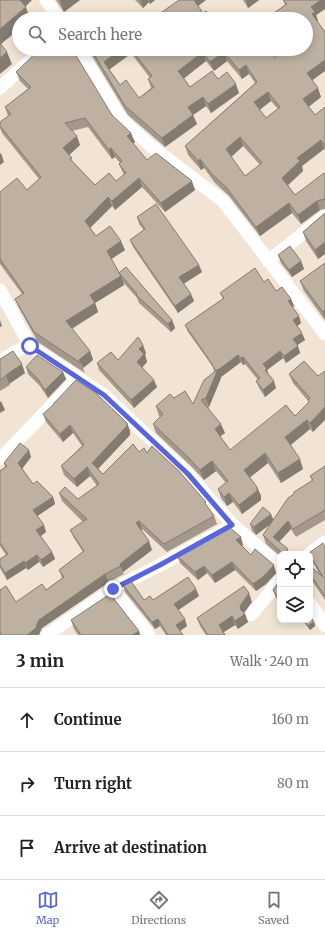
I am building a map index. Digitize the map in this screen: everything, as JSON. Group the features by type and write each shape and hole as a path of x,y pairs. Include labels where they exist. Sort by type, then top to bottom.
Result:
{"street":[{"path":"46,0 55,12"},
{"path":"0,88 35,56"},
{"path":"83,56 122,120 152,147 223,201 325,334"},
{"path":"268,261 325,216"},
{"path":"0,290 29,344 104,395 188,474 232,525 277,563"},
{"path":"0,361 29,344"},
{"path":"0,459 78,378"},
{"path":"47,635 113,589 232,525"},
{"path":"313,551 325,542"},
{"path":"251,615 277,584"},
{"path":"113,589 149,635"},
{"path":"313,608 325,626"}],"building":[{"path":"0,0 20,0 26,7 20,12 12,12 12,19 0,29"},
{"path":"179,0 194,0 202,12 162,12"},
{"path":"283,0 321,0 311,7 315,12 313,13 313,12 275,12 287,4"},
{"path":"313,15 325,32 325,60 307,73 318,88 303,99 315,115 325,107 325,146 321,140 297,158 300,161 282,178 295,195 324,173 325,200 317,201 298,215 289,203 256,227 226,187 212,174 200,159 198,161 185,146 257,82 246,65 239,70 227,56 274,56 275,58 277,56 313,56","holes":["268,92 280,107 266,118 254,102","240,137 262,163 245,176 226,149"]},
{"path":"0,43 7,52 0,58"},
{"path":"33,56 76,56 112,115 131,133 127,136 147,160 156,153 192,181 161,203 139,178 112,201 108,197 85,221 96,236 110,226 121,241 107,251 121,276 90,295 95,303 66,321 90,351 79,360 82,364 34,332 15,299 24,293 0,259 0,192 17,178 27,190 41,177 0,126 0,122 11,114 5,107 31,87 16,72","holes":["85,118 109,150 111,148 122,161 119,164 126,173 116,181 109,173 95,185 70,159 72,158 63,148 77,136 65,123"]},
{"path":"95,56 112,56 104,62 120,85 126,80 139,98 154,87 148,79 152,76 136,56 198,56 178,71 190,87 212,71 218,79 227,72 236,84 208,104 203,97 188,107 193,115 162,138 125,106"},
{"path":"206,56 218,56 210,62"},
{"path":"156,204 199,265 179,277 191,294 175,306 130,240 145,229 137,217"},
{"path":"325,213 325,242 315,250 303,232"},
{"path":"290,246 301,261 289,270 278,255"},
{"path":"325,263 325,310 323,312 300,281"},
{"path":"126,267 172,320 168,324 136,295 137,294 119,273"},
{"path":"255,268 264,282 268,279 276,291 282,287 291,299 288,301 299,316 293,320 302,333 293,339 298,346 284,356 280,351 263,364 267,369 265,370 274,381 263,390 256,381 260,378 243,357 241,358 238,355 216,371 185,325 224,298 220,293"},
{"path":"138,337 143,345 139,349 144,354 137,362 154,380 131,400 97,363 111,352 118,360"},
{"path":"13,351 22,364 0,380 0,359"},
{"path":"37,355 63,372 45,390 37,378 26,367"},
{"path":"304,361 318,376 325,371 325,407 310,423 307,420 285,437 300,459 278,473 265,453 244,470 257,487 257,491 239,505 229,493 224,497 218,489 228,481 212,461 200,470 153,424 163,414 156,406 170,394 174,398 185,391 193,404 204,380 218,369 206,398 201,400 221,424 215,429 230,450 286,405 295,416 309,402 308,400 310,398 289,374"},
{"path":"76,380 96,393 127,423 127,426 92,463 103,474 133,444 139,452 144,448 147,453 152,446 179,471 206,502 205,503 214,516 164,544 139,521 136,523 149,541 120,564 121,566 105,574 39,620 36,628 27,635 2,635 0,632 0,590 6,586 16,602 42,584 46,590 64,577 59,570 84,551 70,530 87,519 59,493 65,487 78,499 99,484 87,467 74,479 61,466 84,445 70,425 60,434 43,414"},
{"path":"20,443 29,450 18,463 33,484 37,481 53,497 33,510 44,525 36,530 52,552 41,560 37,555 5,573 0,565 0,559 8,554 0,543 0,471 7,466 4,463"},
{"path":"325,466 325,510 293,529 288,521 273,537 287,548 287,551 280,551 263,535 288,498 294,494 294,492 313,480 310,476"},
{"path":"263,507 271,514 254,527 250,524"},
{"path":"229,527 241,537 236,540 251,555 255,549 274,565 263,577 253,584 232,562 212,575 204,566 195,572 177,556"},
{"path":"323,543 325,547 325,596 313,578 313,569 323,577 313,560 312,551"},
{"path":"188,577 196,589 174,604 185,619 176,625 183,635 168,635 158,619 152,622 123,585 131,581 144,600 150,596 153,600"},
{"path":"277,584 277,596 273,590"},
{"path":"244,586 249,593 240,606 241,610 245,614 235,621 232,616 219,625 225,635 208,635 197,618"},
{"path":"110,594 139,631 132,635 81,635 71,620"}],"route":[{"path":"30,346 104,395 188,474 232,525 113,589"}]}
